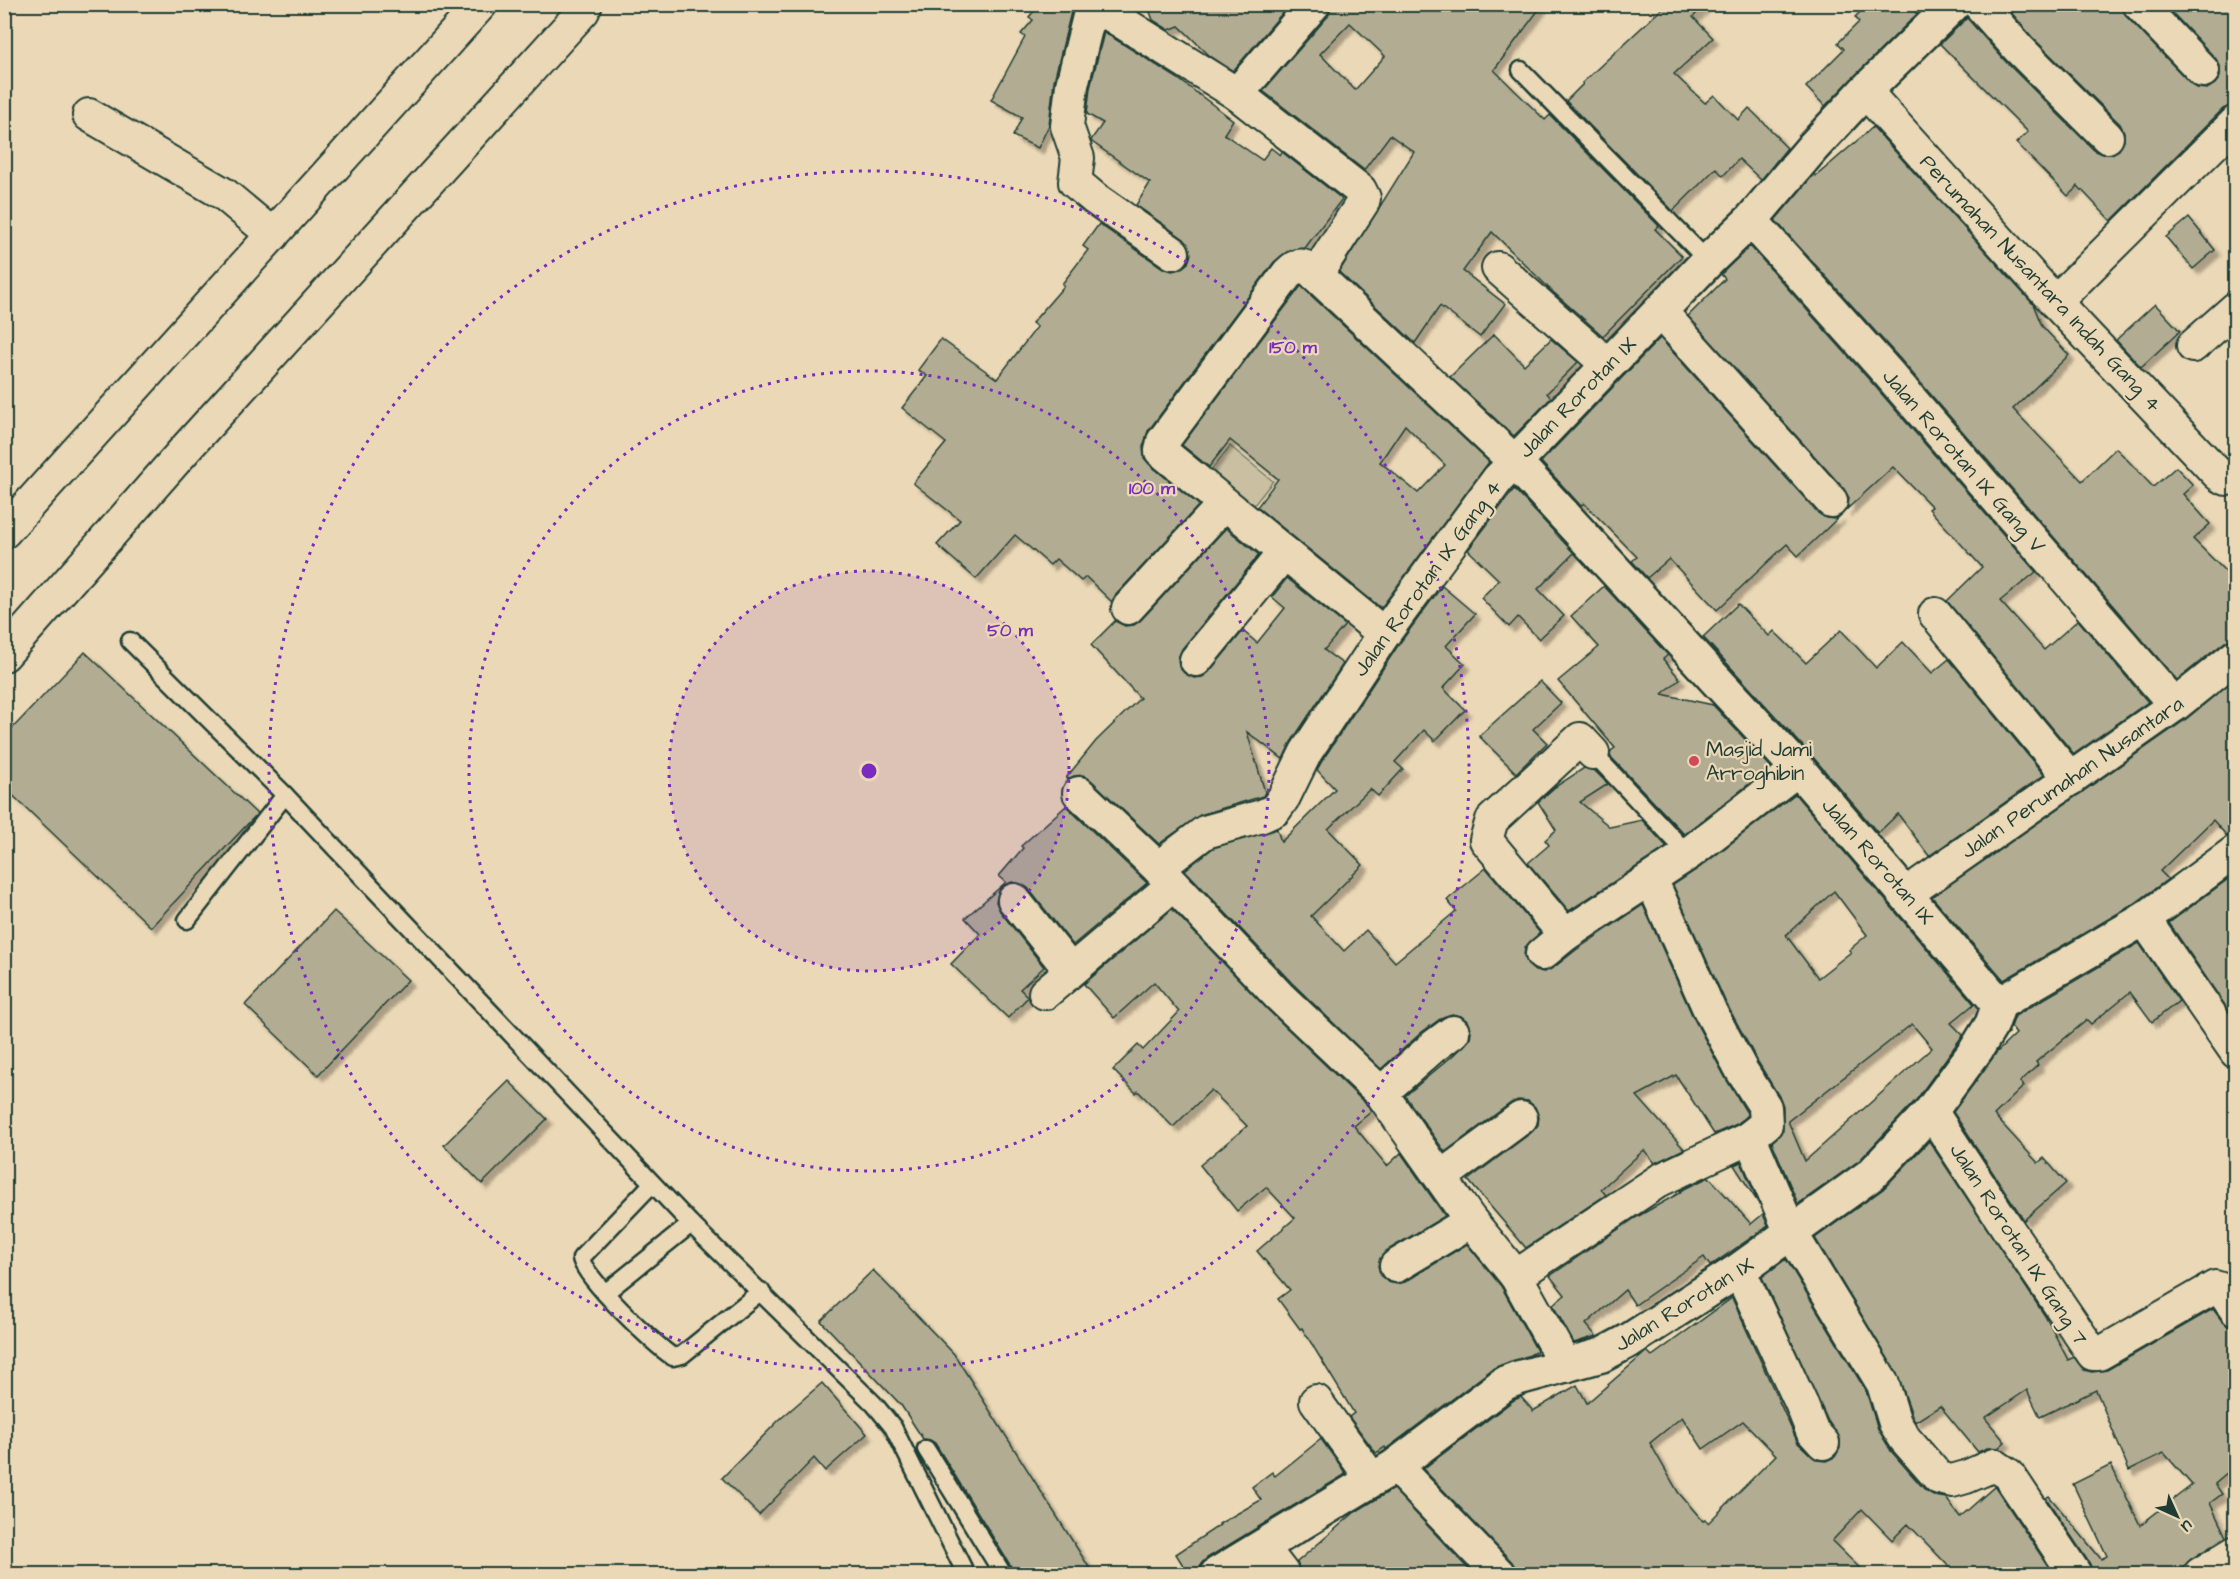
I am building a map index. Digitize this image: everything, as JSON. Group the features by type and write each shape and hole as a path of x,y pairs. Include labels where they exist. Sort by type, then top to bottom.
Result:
{"street":[{"path":"4,532 481,4"},
{"path":"4,655 126,515 575,19 586,4"},
{"path":"1173,253 1094,198 1075,182 1078,158 1067,126 1072,84 1092,4 1237,94 1360,190 1364,198 1364,202 1316,275 1304,266 1294,267 1163,441 1161,447 1163,454 1384,634"},
{"path":"1237,94 1314,4"},
{"name":"Jalan Rorotan IX","path":"1216,1575 1383,1473 1505,1383 1602,1355 1630,1340 1739,1270 1872,1174 1931,1111 1976,1050 1992,1024 1999,1004 1906,894 1798,769 1515,462 1708,261 1751,220 1783,180 1865,91 1954,4"},
{"path":"1979,4 2019,49 2107,137"},
{"path":"2139,4 2203,71"},
{"name":"Perumahan Nusantara Indah Gang 4","path":"1865,91 2055,302 2227,474"},
{"path":"89,115 224,194 273,235"},
{"path":"2055,302 2234,126"},
{"name":"Jalan Rorotan IX Gang V","path":"1751,220 1887,372 2175,705"},
{"path":"1498,268 1608,364"},
{"name":"Jalan Rorotan IX Gang 4","path":"1045,993 1166,877 1205,832 1262,816 1275,810 1284,797 1306,752 1384,634 1498,479 1515,462 1316,275"},
{"path":"2193,346 2235,308"},
{"path":"1660,311 1830,501"},
{"path":"1128,608 1224,504"},
{"path":"1196,660 1284,553"},
{"path":"1935,614 2071,779"},
{"name":"Jalan Perumahan Nusantara","path":"1906,894 2175,705 2232,659"},
{"path":"1593,753 1580,739 1492,820 1486,840 1554,944 1688,854 1798,769"},
{"path":"1080,794 1166,877 1279,996 1381,1093 1471,1221 1516,1276 1566,1366"},
{"path":"1999,1004 2144,919 2235,851"},
{"path":"1516,1276 1660,1180 1747,1140 1766,1124 1766,1107 1742,1071 1709,1009 1651,879"},
{"path":"1014,900 1070,970"},
{"path":"2144,919 2235,1052"},
{"path":"1381,1093 1453,1032"},
{"name":"Jalan Rorotan IX Gang 7","path":"1931,1111 2093,1354 2099,1354 2215,1287 2221,1289 2235,1310"},
{"path":"1441,1177 1521,1118"},
{"path":"1747,1140 1755,1149 1791,1233 1883,1384 1895,1423 1918,1454 1939,1478 1952,1481 1994,1465 1999,1467 2009,1475 2020,1490 2075,1575"},
{"path":"1396,1266 1471,1221"},
{"path":"1739,1270 1801,1402 1812,1431 1823,1443"},
{"path":"1316,1401 1383,1473 1499,1575"},
{"path":"1263,1548 1283,1575"},
{"path":"2200,1575 2235,1552"}],"lane":[{"path":"1521,70 1708,261"},
{"path":"130,641 285,795 691,1224 874,1404 893,1427 966,1575"},
{"path":"1593,753 1688,854"},
{"path":"187,920 285,795"},
{"path":"652,1184 581,1258 583,1267 604,1293 673,1357 682,1355 761,1291"},
{"path":"604,1293 691,1224"},
{"path":"926,1449 1003,1575"}],"shaded area":[{"path":"1230,446 1273,481 1247,514 1203,480"}],"building":[{"path":"1040,4 1073,4 1054,81 1049,125 1038,148 1013,136 1022,117 991,100 1025,37 1021,34 1033,20 1029,17"},
{"path":"1147,4 1290,4 1233,71 1210,56 1179,26 1169,30 1153,20"},
{"path":"1332,4 1543,4 1494,70 1545,120 1550,115 1659,226 1655,229 1682,256 1603,336 1553,292 1492,232 1463,271 1505,304 1480,337 1440,306 1415,343 1339,272 1414,152 1390,135 1364,170 1263,91 1328,16","holes":["1350,23 1385,56 1355,90 1320,54"]},
{"path":"1667,4 1706,4 1693,17 1713,38 1674,74 1705,103 1714,95 1738,120 1749,108 1787,148 1761,180 1739,159 1723,176 1716,168 1673,211 1566,101 1582,83"},
{"path":"1868,4 1908,4 1917,14 1825,106 1806,87 1844,49 1838,43 1859,22 1855,17"},
{"path":"2004,4 2122,4 2126,16 2190,83 2197,88 2207,89 2220,77 2220,66 2164,4 2235,4 2235,104 2223,109 2111,221 2078,186 2068,196 2016,143 2028,132 1940,44 1967,18 2006,62 2094,150 2103,154 2111,154 2119,150 2124,141 2124,132 2120,124 2032,37"},
{"path":"1104,32 1177,78 1233,120 1224,134 1262,160 1271,148 1280,155 1282,152 1342,199 1305,248 1290,250 1274,262 1148,431 1143,447 1144,458 1199,505 1112,602 1086,577 1081,581 1056,559 1050,565 1015,535 976,579 937,545 960,520 913,483 946,443 902,408 927,376 918,370 941,339 997,379 1037,327 1032,323 1064,286 1062,284 1088,250 1083,246 1099,224 1163,268 1172,271 1188,263 1191,254 1184,239 1136,205 1150,183 1091,140 1103,123 1087,114 1090,88"},
{"path":"1873,127 2033,304 2042,326 2069,355 2013,409 2082,481 2116,448 2153,487 2176,467 2193,485 2183,494 2210,524 2193,539 2235,581 2235,638 2225,642 2177,680 1901,360 1775,220 1814,174 1816,176"},
{"path":"2189,218 2215,250 2193,269 2166,237"},
{"path":"1750,246 2036,572 2000,601 2044,650 2078,620 2148,702 2074,754 1947,601 1982,567 1929,509 1932,507 1893,467 1845,511 1849,498 1844,489 1688,316 1725,279 1721,274"},
{"path":"1301,286 1489,462 1381,608 1257,507 1278,479 1230,440 1209,467 1182,445","holes":["1405,425 1445,465 1418,493 1380,462"]},
{"path":"2155,304 2180,331 2141,367 2116,340"},
{"path":"1494,334 1524,365 1551,339 1578,362 1547,393 1551,398 1514,436 1450,377"},
{"path":"1660,338 1818,513 1826,518 1834,519 1840,516 1798,556 1787,544 1717,610 1669,559 1647,578 1632,561 1637,557 1584,503 1581,506 1541,462"},
{"path":"1514,489 1574,553 1538,589 1564,616 1539,639 1518,617 1509,627 1481,598 1499,580 1468,550"},
{"path":"1226,528 1259,555 1182,649 1178,658 1179,667 1184,673 1194,678 1203,677 1243,631 1257,643 1285,608 1272,597 1287,578 1345,625 1324,650 1343,664 1291,742 1283,759 1247,732 1265,792 1263,796 1200,815 1159,844 1091,780 1083,775 1066,778 1096,741 1140,698 1091,645 1115,621 1125,626 1134,625 1141,620"},
{"path":"1442,586 1475,614 1446,646 1465,664 1443,688 1465,710 1435,741 1424,730 1395,762 1403,769 1378,796 1370,789 1328,829 1363,865 1311,916 1344,951 1366,930 1395,962 1456,911 1447,900 1486,868 1540,933 1525,947 1524,956 1529,966 1535,971 1544,972 1643,905 1693,1017 1747,1113 1747,1116 1737,1124 1714,1134 1676,1075 1637,1096 1684,1149 1655,1163 1644,1150 1601,1189 1606,1195 1526,1248 1468,1180 1532,1132 1538,1125 1539,1117 1535,1107 1528,1101 1518,1100 1511,1103 1445,1152 1405,1096 1470,1039 1471,1031 1467,1021 1461,1016 1452,1014 1443,1017 1422,1032 1381,1069 1292,983 1185,870 1213,848 1277,829 1281,842 1335,789 1317,770 1399,644"},
{"path":"1604,586 1668,655 1663,659 1680,679 1662,694 1713,705 1771,767 1684,834 1610,756 1611,751 1615,748 1558,681 1599,647 1571,616"},
{"path":"1738,604 1769,636 1774,631 1806,663 1841,630 1876,668 1903,642 1932,673 1949,659 2044,775 1929,856 1898,814 1878,833 1812,756 1703,637"},
{"path":"85,652 257,814 151,927 4,787 4,737"},
{"path":"2235,679 2235,833 2227,836 2213,820 2160,871 2168,879 2134,904 2004,980 1932,897 2185,720"},
{"path":"1540,681 1561,703 1533,729 1547,743 1516,773 1479,736"},
{"path":"1584,768 1595,771 1608,784 1580,802 1610,827 1642,820 1667,847 1569,911 1528,863 1549,845 1545,840 1556,830 1538,802 1555,787"},
{"path":"1795,794 1974,1004 1951,1023 1963,1035 1917,1099 1860,1160 1798,1204 1772,1142 1783,1131 1783,1106 1780,1098 1725,1001 1673,885 1699,868","holes":["1834,891 1867,935 1849,950 1851,952 1818,978 1786,935","1912,1024 1932,1048 1805,1161 1788,1121"]},
{"path":"1066,806 1147,883 1073,945 1028,888 1012,882 1002,886 996,902 1000,911 1044,967 1020,989 1028,997 1008,1018 951,964 980,934 965,918 1006,882 999,876 1023,848 1021,846"},
{"path":"2235,874 2235,1020 2169,923"},
{"path":"1172,909 1266,1008 1367,1105 1372,1111 1354,1126 1387,1166 1401,1153 1445,1216 1386,1251 1380,1258 1378,1266 1381,1276 1388,1282 1397,1284 1405,1282 1467,1244 1501,1286 1537,1351 1494,1368 1386,1449 1385,1447 1376,1453 1349,1417 1354,1413 1302,1328 1300,1329 1278,1299 1290,1290 1257,1251 1295,1218 1266,1187 1237,1211 1200,1165 1247,1126 1211,1090 1173,1127 1138,1091 1136,1093 1113,1070 1138,1045 1143,1050 1179,1012 1154,982 1114,1018 1084,984"},
{"path":"334,911 408,980 318,1075 245,1005"},
{"path":"2139,943 2179,1001 2152,1022 2130,992 2091,1024 2087,1020 2036,1062 2038,1065 2020,1082 2024,1086 1994,1115 2038,1163 2044,1158 2066,1183 2024,1220 1953,1112 1996,1053 2016,1034 2011,1027 2015,1016"},
{"path":"509,1081 547,1119 482,1184 444,1145"},
{"path":"1929,1141 2045,1316 2068,1360 2074,1357 2084,1370 2092,1372 2107,1370 2213,1309 2222,1321 2235,1328 2235,1467 2215,1484 2222,1494 2210,1503 2226,1537 2191,1559 2176,1575 2093,1575 2090,1564 2046,1498 2049,1496 2101,1559 2107,1556 2073,1484 2111,1465 2140,1525 2192,1485 2164,1453 2129,1470 2096,1390 2040,1417 2027,1390 1985,1418 2005,1442 1998,1448 1987,1448 1978,1452 1940,1406 1915,1422 1898,1375 1815,1238 1883,1189"},
{"path":"1741,1162 1759,1204 1734,1165"},
{"path":"1709,1177 1751,1224 1763,1214 1768,1226 1710,1266 1704,1257 1635,1305 1625,1290 1586,1324 1596,1336 1574,1343 1553,1305 1565,1295 1550,1276 1635,1218 1680,1191"},
{"path":"1786,1259 1866,1391 1878,1429 1891,1451 1925,1490 1935,1496 1946,1498 1960,1517 1994,1487 1996,1488 2054,1575 1957,1575 1908,1524 1892,1540 1862,1509 1832,1541 1867,1575 1516,1575 1512,1562 1423,1469 1521,1397 1533,1411 1577,1385 1587,1403 1647,1351 1652,1356 1732,1298 1798,1443 1817,1460 1826,1461 1835,1457 1840,1448 1840,1439 1828,1421 1762,1277","holes":["1682,1417 1703,1449 1743,1421 1776,1455 1708,1523 1703,1521 1678,1492 1650,1443"]},
{"path":"873,1270 954,1354 1094,1575 1013,1575 1012,1568 935,1443 923,1439 901,1405 821,1321"},
{"path":"822,1383 867,1434 825,1471 814,1458 759,1515 722,1478 779,1420"},
{"path":"1321,1439 1346,1474 1207,1558 1201,1564 1199,1572 1189,1575 1176,1554 1219,1524 1261,1500 1252,1487 1272,1472 1275,1476"},
{"path":"1393,1489 1474,1575 1301,1575 1297,1562 1355,1512"}],"place":[{"name":"Masjid Jami Arroghibin","path":"1694,761"}]}
